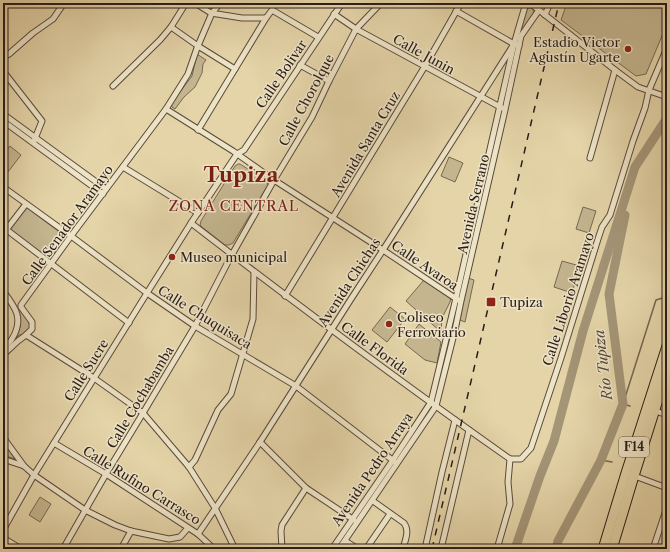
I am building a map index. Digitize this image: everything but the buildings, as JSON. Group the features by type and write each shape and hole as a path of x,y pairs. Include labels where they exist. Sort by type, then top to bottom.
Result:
{"highway":[{"name":"F14","path":"603,549 630,474 651,409 667,346"},
{"name":"F14","path":"651,409 667,371"},
{"name":"F14","path":"612,549 630,474"}],"street":[{"path":"3,57 9,54 32,33 53,19 64,3"},
{"path":"113,86 160,40 171,27 186,3"},
{"path":"195,3 212,13 242,18 266,18"},
{"name":"Calle Senador Aramayo","path":"26,335 32,330 32,322 20,307 21,305 166,110 188,74 212,13 217,8 219,3"},
{"name":"Calle Bolivar","path":"198,213 237,154 244,150 342,3"},
{"name":"Calle Chorolque","path":"232,255 274,180 312,117 356,29 381,3"},
{"name":"Avenida Santa Cruz","path":"285,296 425,66 461,3"},
{"name":"Avenida Serrano","path":"436,406 455,330 505,110 526,3"},
{"path":"530,3 614,70 638,87 667,97"},
{"path":"545,15 550,3"},
{"path":"198,130 272,10 318,37"},
{"name":"Avenida Serrano","path":"431,402 500,108 517,45 521,36 539,10"},
{"path":"456,11 517,45"},
{"name":"Calle Junin","path":"334,14 356,29 505,110"},
{"path":"171,27 235,69"},
{"name":"Avenida Chichas","path":"198,534 260,442 480,97 517,45"},
{"name":"Calle Liborio Aramayo","path":"510,459 521,459 531,448 602,227 610,215 645,108 649,90 667,48"},
{"path":"300,65 329,81"},
{"path":"590,158 614,70"},
{"path":"3,71 42,121 34,141"},
{"name":"Calle Avaroa","path":"166,110 233,151 274,180 461,301"},
{"path":"3,114 34,141 103,194"},
{"path":"3,121 106,189"},
{"path":"123,167 198,213"},
{"name":"Calle Chuquisaca","path":"3,187 147,293 195,326 296,386 395,462"},
{"path":"26,204 4,231 51,264 128,323"},
{"name":"Calle Sucre","path":"3,530 34,475 198,213"},
{"name":"Calle Florida","path":"191,223 285,296 510,459"},
{"name":"Calle Cochabamba","path":"63,549 106,474 195,326 232,255"},
{"path":"189,467 195,460 218,410 231,394 253,319 254,272"},
{"path":"3,291 17,312 19,320 17,330 11,341 4,348 3,354"},
{"path":"3,354 26,335 94,378 143,413 189,467 215,508 235,549"},
{"name":"Avenida Pedro Arraya","path":"339,549 372,501 431,402"},
{"name":"Avenida Pedro Arraya","path":"332,549 352,519 436,406"},
{"path":"651,409 667,415"},
{"path":"425,549 455,420"},
{"path":"3,430 4,441 24,466 34,475 85,510 114,525 131,531 169,539 180,537 188,528"},
{"path":"441,549 468,430"},
{"path":"260,442 306,488 357,522"},
{"name":"Calle Rufino Carrasco","path":"54,443 106,474 198,534 214,549"},
{"path":"3,459 24,466"},
{"path":"497,549 510,504 508,482 510,459"},
{"path":"630,474 667,488"},
{"path":"282,549 282,525 306,488"},
{"path":"372,501 404,523 407,527 403,549"},
{"path":"653,549 665,520 667,507"},
{"path":"366,549 390,514"},
{"path":"121,549 131,531"},
{"path":"3,538 21,549"},
{"path":"345,541 358,549"}],"shaded area":[{"name":"Estadio Victor Agustín Ugarte","path":"567,3 667,3 667,24 646,74 636,76 561,20"},
{"path":"532,8 534,12 533,16 521,31 525,11"},
{"path":"197,54 206,60 203,64 202,73 195,87 184,97 175,109 171,104 192,76"},
{"path":"10,146 21,155 8,172 3,169 3,155"},
{"path":"449,157 463,163 455,182 441,176"},
{"path":"238,164 267,181 268,185 233,243 225,245 200,225 235,166"},
{"path":"26,207 66,237 50,260 9,230"},
{"path":"583,207 596,211 589,233 576,229"},
{"path":"562,261 580,266 572,293 554,287"},
{"path":"468,278 474,280 465,322 460,320"},
{"path":"424,280 451,297 442,318 441,332 406,301"},
{"path":"15,305 27,319 30,328 25,334 19,335 7,350 19,331 21,322"},
{"name":"Coliseo Ferroviario","path":"390,307 405,319 387,342 372,330"},
{"path":"419,324 441,342 437,363 425,360 405,344"},
{"path":"3,445 6,445 15,459 3,455"},
{"path":"40,497 51,504 40,522 29,515"}],"waterway":[{"name":"Río Tupiza","path":"515,549 540,476 554,441 583,331 635,167 667,118"},
{"name":"Río Tupiza","path":"556,549 558,541 601,460 623,404 609,294 625,215"},
{"path":"630,406 623,404 656,300 666,297 667,295"},
{"path":"601,460 612,462"}],"railway":[{"path":"432,549 559,3"}],"place":[{"name":"Estadio Victor Agustín Ugarte","path":"628,49"},
{"name":"Museo municipal","path":"172,257"},
{"name":"Tupiza","path":"491,302"},
{"name":"Coliseo Ferroviario","path":"389,324"}],"district":[{"name":"Tupiza","path":"241,175"},
{"name":"ZONA CENTRAL","path":"234,206"}]}
